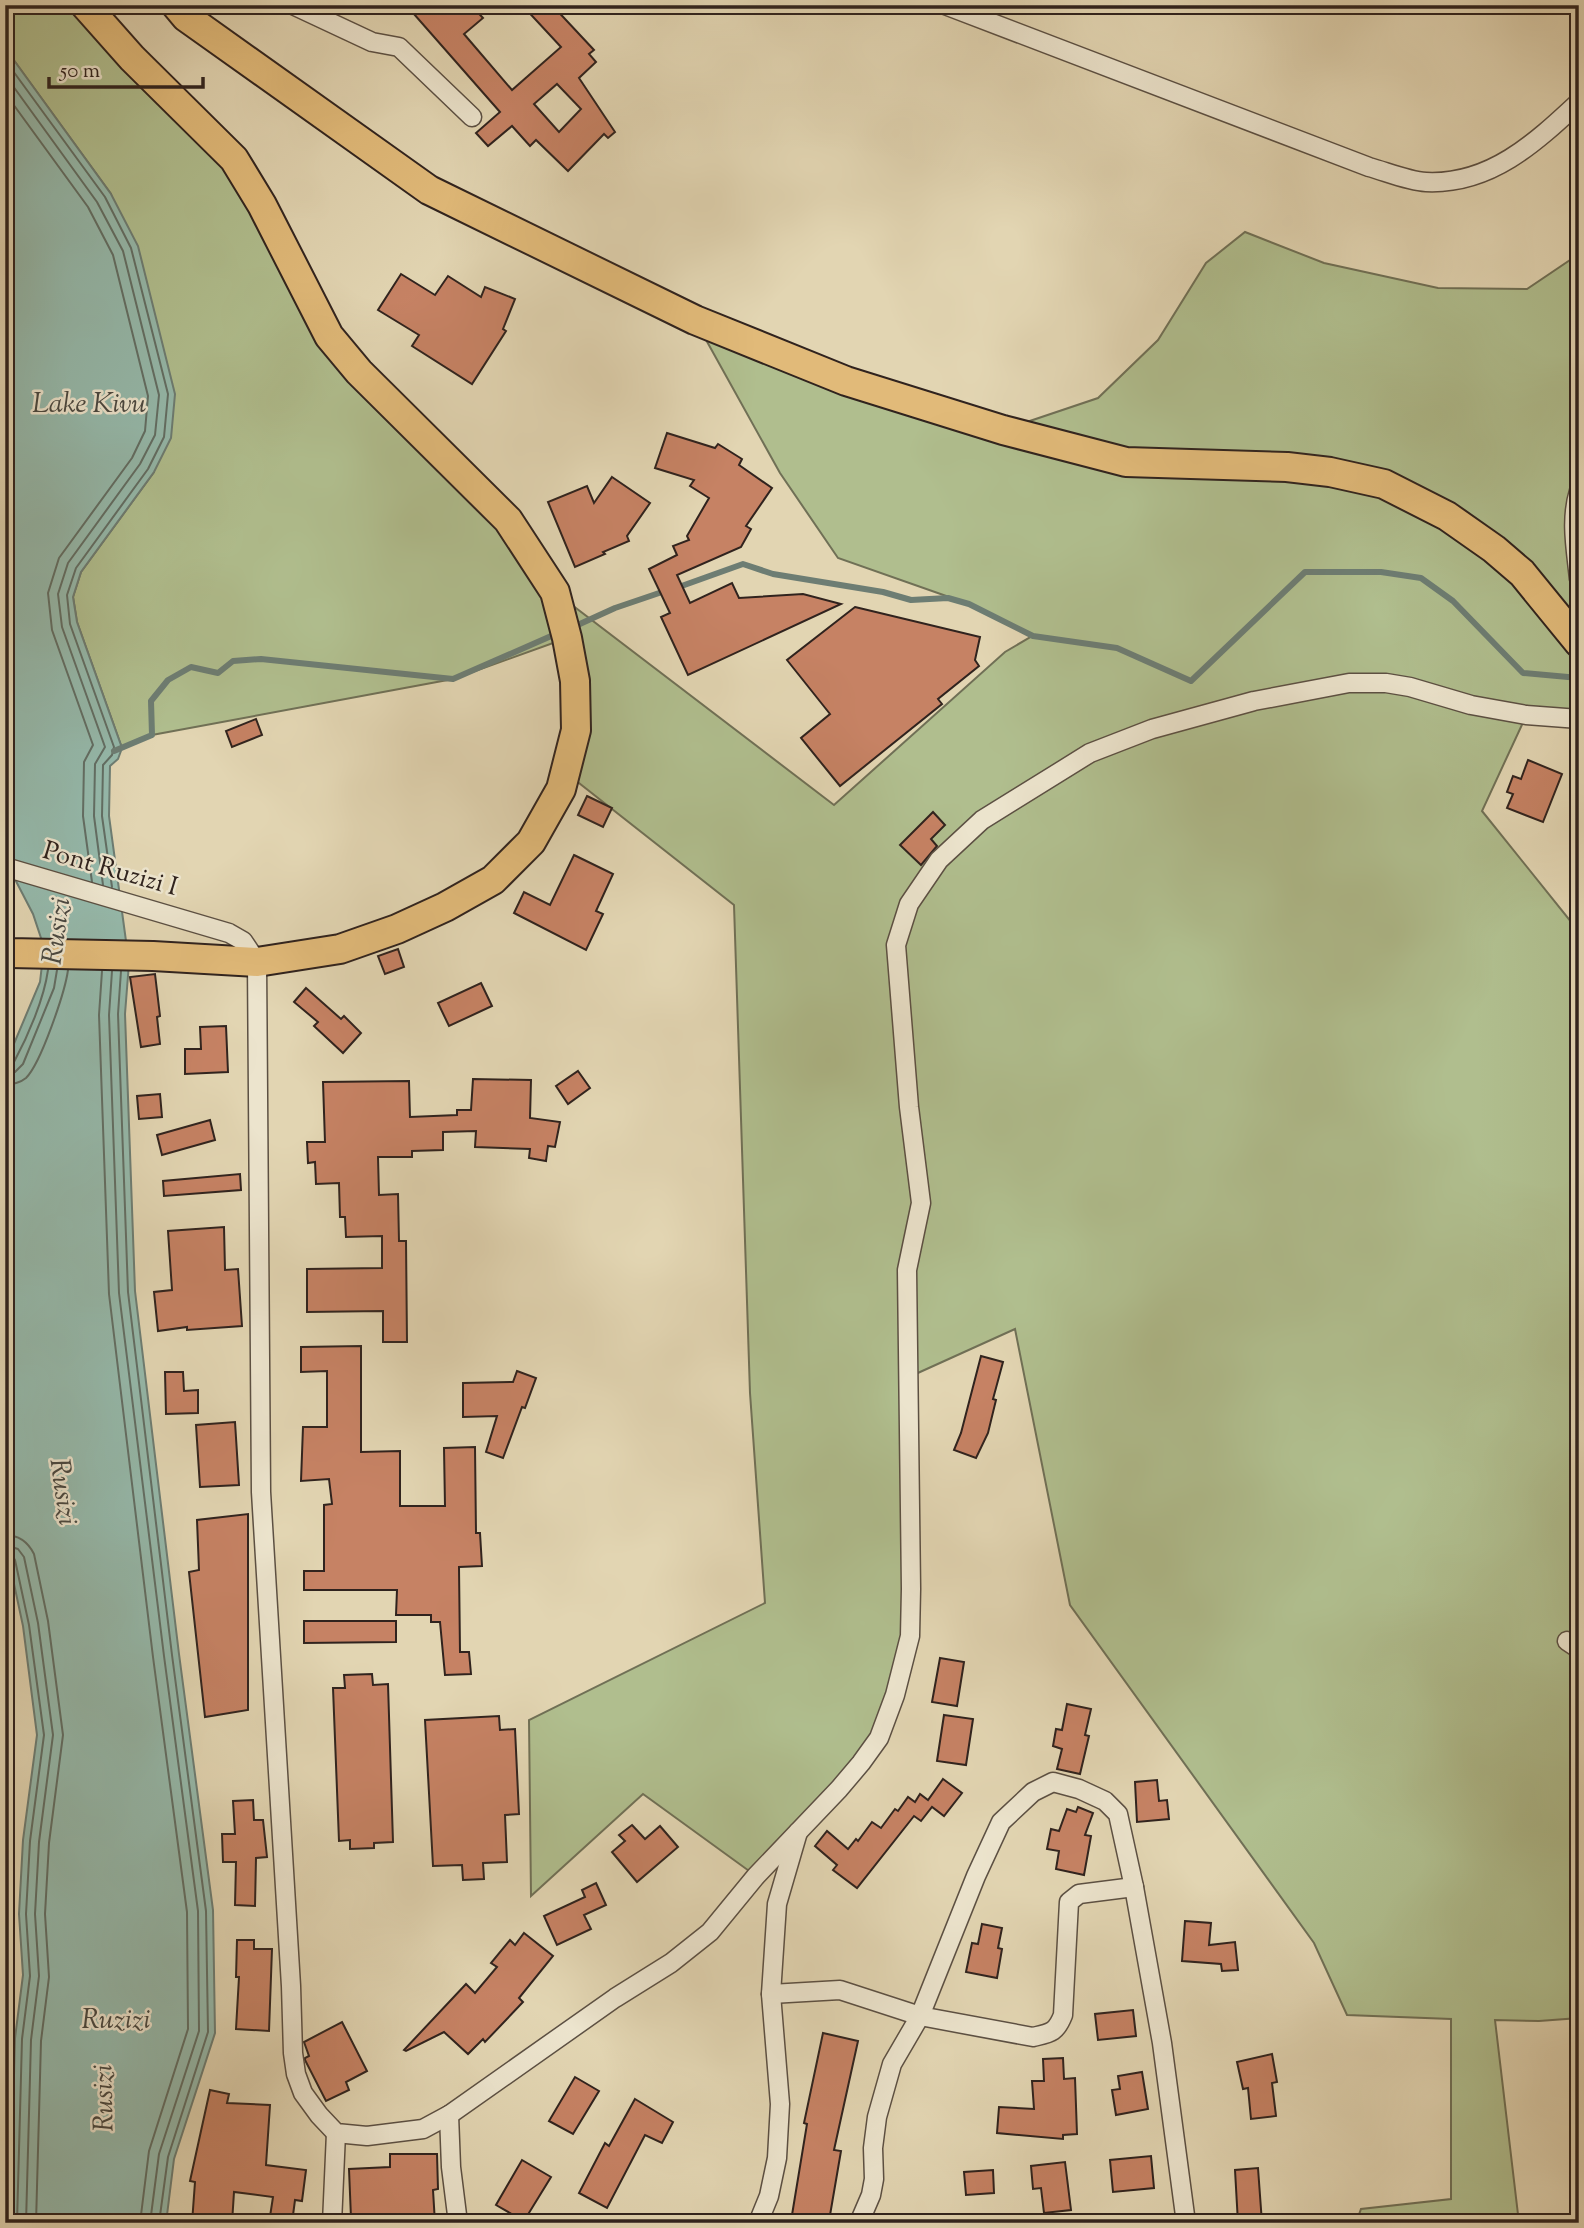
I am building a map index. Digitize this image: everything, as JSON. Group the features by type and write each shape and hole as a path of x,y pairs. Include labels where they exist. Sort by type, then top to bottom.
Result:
{"main road":[{"path":"8,952 257,962 340,948 397,929 445,907 493,880 531,842 561,789 576,730 575,681 555,592 508,520 359,372 329,337 262,205 234,159 132,58 85,5"},
{"path":"176,5 186,17 429,190 695,320 846,381 1003,430 1126,462 1287,467 1331,472 1384,484 1447,516 1494,548 1522,573 1576,634"}],"street":[{"path":"293,5 372,42 399,47 472,117"},
{"path":"945,5 1369,167 1424,182 1458,181 1502,165 1538,140 1579,102"},
{"path":"1579,491 1574,507 1574,532 1579,579"},
{"path":"257,962 261,1493 290,1961 293,2053 296,2074 303,2093 319,2115 336,2133 367,2136 424,2129 449,2115 615,1998 671,1963 725,1915 756,1875 839,1789 878,1738 895,1695 910,1636 907,1270 921,1203 909,1107 896,945 909,904 939,860 982,820 1090,753 1152,729 1254,701 1349,683 1386,683 1512,713 1579,719"},
{"name":"Pont Ruzizi I","path":"5,867 229,933 243,941 257,962"},
{"path":"859,2223 872,2194 877,2117 892,2064 920,2016 1001,1822 1033,1792 1053,1782 1079,1789 1105,1801 1118,1815 1162,2043 1186,2223"},
{"path":"758,2223 769,2196 777,2158 780,2104 771,1994 777,1904 799,1828"},
{"path":"771,1994 840,1990 920,2016 1033,2037 1048,2034 1058,2028 1063,2015 1069,1902 1079,1894 1134,1887"},
{"path":"449,2115 451,2167 458,2223"},
{"path":"332,2223 336,2133"}],"green space":[{"path":"5,5 85,5 234,159 308,299 555,592 834,805 1005,652 1032,636 969,604 838,558 780,473 695,320 1003,430 1098,398 1158,340 1206,263 1245,232 1324,263 1438,288 1527,289 1579,254 1579,719 1526,716 1482,811 1576,928 1579,940 1579,2018 1495,2020 1519,2223 1356,2223 1361,2209 1451,2199 1451,2019 1347,2015 1314,1943 1070,1605 1015,1329 909,1377 910,1636 879,1738 756,1876 643,1794 531,1896 529,1720 765,1603 750,1393 734,905 565,772 567,638 453,679 152,735 122,748 77,622 73,597 81,572 154,472 111,194 5,48"}],"water":[{"name":"Ruzizi","path":"5,48 111,194 138,246 175,394 171,438 154,472 81,572 73,597 77,622 122,748 118,759 110,766 109,816 129,963 125,1014 135,1291 213,1910 215,2033 174,2159 166,2223 10,2223 15,2038 23,1975 19,1914 23,1840 37,1735 23,1626 5,1542 5,1065 40,982 44,947 33,914 5,860"}],"building":[{"path":"406,5 471,5 483,18 464,34 512,90 561,47 522,5 552,5 594,50 589,54 596,62 579,78 615,132 608,138 604,134 568,171 536,140 530,146 512,126 488,146 476,133 500,112","holes":["557,84 581,109 559,132 534,104"]},
{"path":"401,274 435,295 448,276 481,297 485,287 515,299 503,329 506,331 472,384 412,346 419,335 378,310"},
{"path":"667,433 715,448 718,444 742,459 739,465 772,488 746,526 751,529 741,547 677,575 690,603 732,583 739,598 803,594 841,604 688,675 661,617 670,613 649,569 677,555 673,546 689,540 687,536 709,498 690,486 694,480 655,468"},
{"path":"612,477 650,503 627,536 629,541 575,567 548,502 587,486 594,503"},
{"path":"855,607 980,637 975,660 979,666 938,699 942,704 840,786 801,738 830,714 787,660"},
{"path":"256,719 262,735 232,747 226,731"},
{"path":"1528,760 1562,774 1543,822 1507,808 1513,794 1507,792 1513,776 1521,779"},
{"path":"587,796 612,808 603,827 578,815"},
{"path":"933,812 945,825 931,839 937,846 921,865 900,845"},
{"path":"574,855 613,874 596,911 603,914 586,950 514,913 524,892 550,905"},
{"path":"398,949 404,967 385,974 378,956"},
{"path":"155,974 160,1044 141,1047 130,977"},
{"path":"481,983 492,1006 449,1026 438,1003"},
{"path":"306,988 341,1019 344,1016 361,1033 343,1053 314,1026 318,1022 294,1002"},
{"path":"226,1026 228,1072 185,1074 185,1049 201,1049 200,1027"},
{"path":"578,1071 590,1088 568,1104 556,1086"},
{"path":"473,1079 531,1080 530,1118 560,1122 555,1147 548,1146 546,1161 529,1158 530,1149 475,1147 476,1131 443,1132 443,1150 412,1151 412,1157 378,1157 379,1195 398,1194 399,1241 406,1241 407,1342 383,1342 383,1311 307,1312 307,1269 382,1268 382,1236 346,1237 345,1217 340,1217 339,1183 316,1184 315,1162 308,1163 307,1142 325,1142 323,1082 409,1081 410,1117 457,1115 457,1110 471,1110"},
{"path":"160,1094 162,1117 139,1119 137,1096"},
{"path":"210,1120 215,1140 162,1155 157,1135"},
{"path":"240,1174 241,1190 164,1196 163,1181"},
{"path":"224,1227 225,1270 238,1269 242,1326 187,1330 187,1327 158,1331 154,1292 172,1290 168,1231"},
{"path":"361,1346 361,1452 400,1451 400,1506 445,1506 444,1448 475,1447 476,1533 480,1533 482,1566 459,1567 460,1652 469,1652 471,1674 445,1675 440,1622 431,1622 431,1615 396,1615 397,1590 304,1590 304,1571 324,1571 324,1505 332,1504 329,1479 301,1481 303,1427 327,1427 327,1371 301,1372 301,1347"},
{"path":"981,1356 1003,1362 993,1399 996,1400 988,1433 976,1458 954,1450"},
{"path":"517,1371 536,1378 503,1458 486,1452 497,1416 463,1417 463,1383 513,1382"},
{"path":"165,1372 183,1372 184,1391 198,1390 198,1413 166,1414"},
{"path":"235,1422 239,1485 200,1487 196,1425"},
{"path":"248,1514 248,1710 205,1717 189,1572 199,1570 197,1520"},
{"path":"304,1621 396,1621 396,1642 304,1643"},
{"path":"940,1658 964,1662 957,1706 932,1702"},
{"path":"372,1674 373,1685 388,1684 393,1842 374,1843 374,1848 350,1849 350,1840 339,1841 333,1688 345,1688 344,1675"},
{"path":"1067,1704 1091,1709 1085,1735 1089,1736 1080,1774 1057,1769 1062,1749 1053,1746 1056,1729 1062,1730"},
{"path":"944,1715 973,1719 966,1765 937,1761"},
{"path":"499,1716 500,1730 515,1729 519,1814 505,1815 507,1862 483,1863 484,1879 463,1880 462,1865 433,1866 425,1720"},
{"path":"943,1779 962,1793 944,1816 932,1807 921,1821 914,1816 857,1888 833,1870 837,1865 815,1846 827,1831 848,1849 856,1839 858,1841 872,1822 881,1828 908,1797 915,1802 920,1794 928,1800"},
{"path":"1157,1780 1159,1801 1167,1800 1169,1819 1137,1822 1135,1782"},
{"path":"253,1800 254,1820 263,1820 267,1857 256,1858 255,1906 235,1905 236,1862 223,1862 222,1834 235,1834 233,1801"},
{"path":"1078,1807 1093,1813 1085,1835 1091,1836 1084,1875 1056,1869 1059,1851 1047,1849 1051,1829 1059,1831 1067,1809 1076,1812"},
{"path":"632,1825 645,1839 660,1826 678,1847 637,1882 612,1852 625,1841 619,1835"},
{"path":"596,1883 606,1905 584,1915 591,1929 557,1945 544,1916 585,1897 582,1890"},
{"path":"1185,1921 1211,1923 1209,1945 1235,1942 1238,1970 1222,1971 1221,1964 1182,1961"},
{"path":"982,1924 1002,1928 997,1978 966,1972 972,1943 978,1944"},
{"path":"524,1933 553,1956 519,1998 523,2002 485,2042 483,2039 468,2054 444,2032 404,2050 466,1984 475,1993 497,1967 491,1963 510,1940 515,1945"},
{"path":"237,1940 254,1940 254,1949 272,1949 269,2031 236,2029 239,1977 236,1977"},
{"path":"1133,2010 1136,2036 1098,2040 1095,2014"},
{"path":"342,2022 367,2071 346,2082 349,2090 326,2101 305,2060 309,2056 304,2042"},
{"path":"823,2033 858,2041 834,2150 841,2151 829,2221 792,2215 807,2124 804,2123"},
{"path":"1272,2054 1277,2082 1272,2083 1276,2116 1251,2119 1248,2088 1243,2089 1237,2062"},
{"path":"1063,2058 1064,2079 1075,2078 1077,2134 1063,2135 1063,2139 997,2133 999,2107 1034,2109 1032,2081 1044,2081 1043,2059"},
{"path":"1142,2072 1148,2109 1116,2115 1112,2090 1120,2089 1118,2076"},
{"path":"575,2077 599,2091 573,2134 549,2121"},
{"path":"210,2090 229,2094 227,2103 270,2105 266,2165 306,2170 302,2201 295,2200 292,2223 269,2223 273,2197 234,2192 232,2223 192,2223 195,2182 190,2181"},
{"path":"635,2099 673,2122 662,2143 645,2135 607,2208 579,2193 605,2143 609,2146"},
{"path":"390,2154 437,2154 438,2189 433,2190 435,2223 394,2223 394,2216 351,2218 349,2169 390,2167"},
{"path":"1151,2156 1154,2188 1113,2192 1110,2160"},
{"path":"522,2160 551,2177 524,2221 496,2205"},
{"path":"1065,2162 1071,2210 1044,2213 1041,2188 1033,2189 1031,2166"},
{"path":"1258,2168 1262,2223 1238,2223 1235,2170"},
{"path":"993,2170 994,2193 966,2195 964,2172"}],"waterway":[{"path":"676,588 743,564 773,574 883,592 911,600 948,598 969,604 1033,636 1117,648 1191,681 1305,572 1381,572 1421,578 1453,601 1523,673 1579,678"},
{"path":"571,628 615,608 665,591"},
{"path":"114,751 152,735 151,701 168,680 191,667 218,673 233,661 261,659 453,679 558,633"}],"water label":[{"name":"Lake Kivu","path":"89,405"},
{"name":"Rusizi","path":"58,931"},
{"name":"Rusizi","path":"62,1492"},
{"name":"Rusizi","path":"105,2098"}]}
